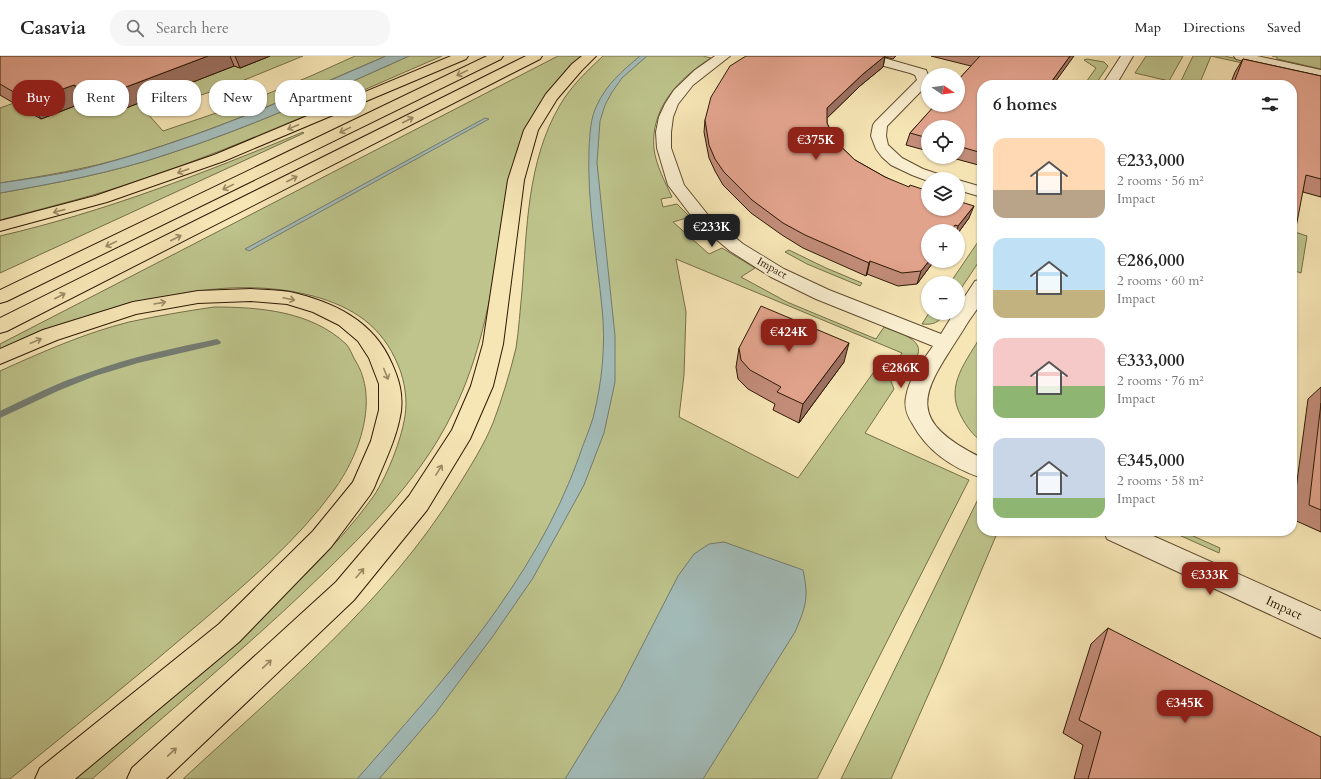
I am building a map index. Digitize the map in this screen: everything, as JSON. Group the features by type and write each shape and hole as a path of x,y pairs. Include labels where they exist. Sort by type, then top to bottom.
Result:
{"highway":[{"path":"0,226 101,199 219,158 462,56"},
{"path":"0,297 497,56"},
{"path":"0,326 536,56"},
{"path":"143,779 345,591 418,503 462,433 482,386 493,344 516,180 532,130 551,96 577,67 590,56"},
{"path":"0,357 50,335 134,308 198,297 251,295 289,298 320,308 346,320 365,336 379,357 390,384 390,410 382,441 362,488 322,539 229,633 51,779"}],"street":[{"name":"Impact","path":"724,56 690,80 675,99 664,128 665,155 669,172 686,201 727,241 769,268 818,292 945,343"},
{"path":"862,56 915,70 921,73 924,77 922,83 880,125 877,132 879,142 885,152 894,160 921,174"},
{"path":"1112,80 1127,56"},
{"path":"1240,56 1321,74"},
{"path":"965,187 977,191"},
{"path":"977,293 922,379 916,398 917,413 926,431 940,445 956,456 977,466"},
{"name":"Impact","path":"1127,536 1321,626"}],"green space":[{"path":"270,56 303,56 244,80 209,80 209,92 201,95 201,80 176,80 234,66 240,68"},
{"path":"355,56 386,56 330,80 301,80"},
{"path":"409,56 442,56 366,89 366,80 355,80"},
{"path":"558,56 582,56 542,100 525,131 515,157 506,200 488,307 477,350 453,412 423,463 386,509 345,552 303,593 199,687 92,779 73,779 235,639 308,572 342,536 373,497 390,465 400,439 403,426 406,404 405,389 400,369 384,339 364,320 341,306 313,296 273,289 233,288 193,292 154,300 115,311 0,351 0,344"},
{"path":"603,56 703,56 711,58 688,75 678,85 662,107 657,120 654,134 655,155 672,197 661,199 663,207 677,204 690,217 673,222 709,254 722,248 755,268 741,277 787,302 876,339 884,327 907,336 916,344 918,348 918,354 911,365 904,367 895,363 902,353 676,259 686,312 684,375 679,417 798,478 873,373 891,381 894,389 865,433 969,480 817,779 183,779 294,677 365,606 398,569 429,530 476,456 493,423 506,386 516,348 530,196 541,149 549,127 564,98 580,79"},
{"path":"1146,56 1183,56 1170,80 1135,73"},
{"path":"1193,56 1211,56 1201,80 1181,80"},
{"path":"1211,56 1224,56 1312,75 1319,80"},
{"path":"1272,56 1321,56 1321,69 1277,59 1277,57"},
{"path":"1087,59 1104,62 1108,66 1098,80 1088,80 1096,68 1084,60"},
{"path":"137,90 137,116 150,116 163,131 209,115 244,116 163,146 98,165 0,183 0,108 12,104 12,116 65,116 65,102 73,102 73,116 129,116 129,92"},
{"path":"275,91 275,104 267,107 267,94"},
{"path":"275,114 275,116 304,116 184,165 146,178 110,190 0,220 0,193 104,172 145,161"},
{"path":"303,132 304,133 0,273 0,236 77,215 191,177"},
{"path":"1297,233 1307,236 1301,273 1297,272"},
{"path":"977,243 977,264 965,282 965,276 955,276 960,268 965,268 965,261"},
{"path":"789,250 862,283 860,286 807,264 785,252"},
{"path":"214,307 249,308 284,313 317,324 346,344 362,375 366,392 366,409 363,427 351,461 334,490 320,509 288,544 254,576 154,662 10,779 0,779 0,371 64,344 113,326"},
{"path":"925,320 939,320 935,323 922,324"},
{"path":"977,342 977,437 967,427 956,405 956,384 964,364"},
{"path":"977,501 977,536 996,536 942,664 891,779 841,779"},
{"path":"1181,536 1193,536 1220,548 1219,553"}],"water":[{"path":"386,56 409,56 355,80 330,80"},
{"path":"640,56 647,56 622,78 605,105 600,121 597,163 615,336 615,382 604,433 584,485 533,578 493,636 435,714 379,779 357,779 453,667 512,588 560,503 579,457 596,405 601,378 604,336 589,189 589,149 591,127 595,110 605,91 621,72"},
{"path":"275,104 275,114 165,155 104,172 0,193 0,183 83,169 122,158 199,133 245,116 267,116 267,107"},
{"path":"485,118 489,119 249,251 245,249"},
{"path":"724,542 803,570 806,595 802,615 795,632 703,779 565,779 619,691 678,576 694,554 709,544"}],"building":[{"path":"0,56 208,56 145,80 137,80 137,83 129,86 129,80 73,80 73,85 65,88 65,80 12,80 12,91 0,84"},
{"path":"746,56 885,56 863,74 827,108 827,123 836,142 855,160 885,177 909,187 910,185 921,189 921,216 965,216 965,203 974,206 960,224 921,224 921,268 923,268 921,271 902,273 870,261 869,263 805,235 783,223 752,200 724,172 715,159 709,145 705,120 711,97 730,66"},
{"path":"980,56 1070,56 1053,80 977,80 977,152 965,148 965,120 922,120 929,112 965,112 965,72"},
{"path":"1243,59 1321,76 1321,179 1306,175 1297,222 1297,80 1235,80"},
{"path":"921,121 921,136 910,133"},
{"path":"761,306 849,343 803,404 777,392 781,387 750,370 741,360 739,348"},
{"path":"1321,403 1321,510 1309,505"},
{"path":"1108,628 1321,737 1321,779 1088,779 1101,732 1079,720"}],"waterway":[{"path":"0,415 80,378 138,360 217,342"}]}
